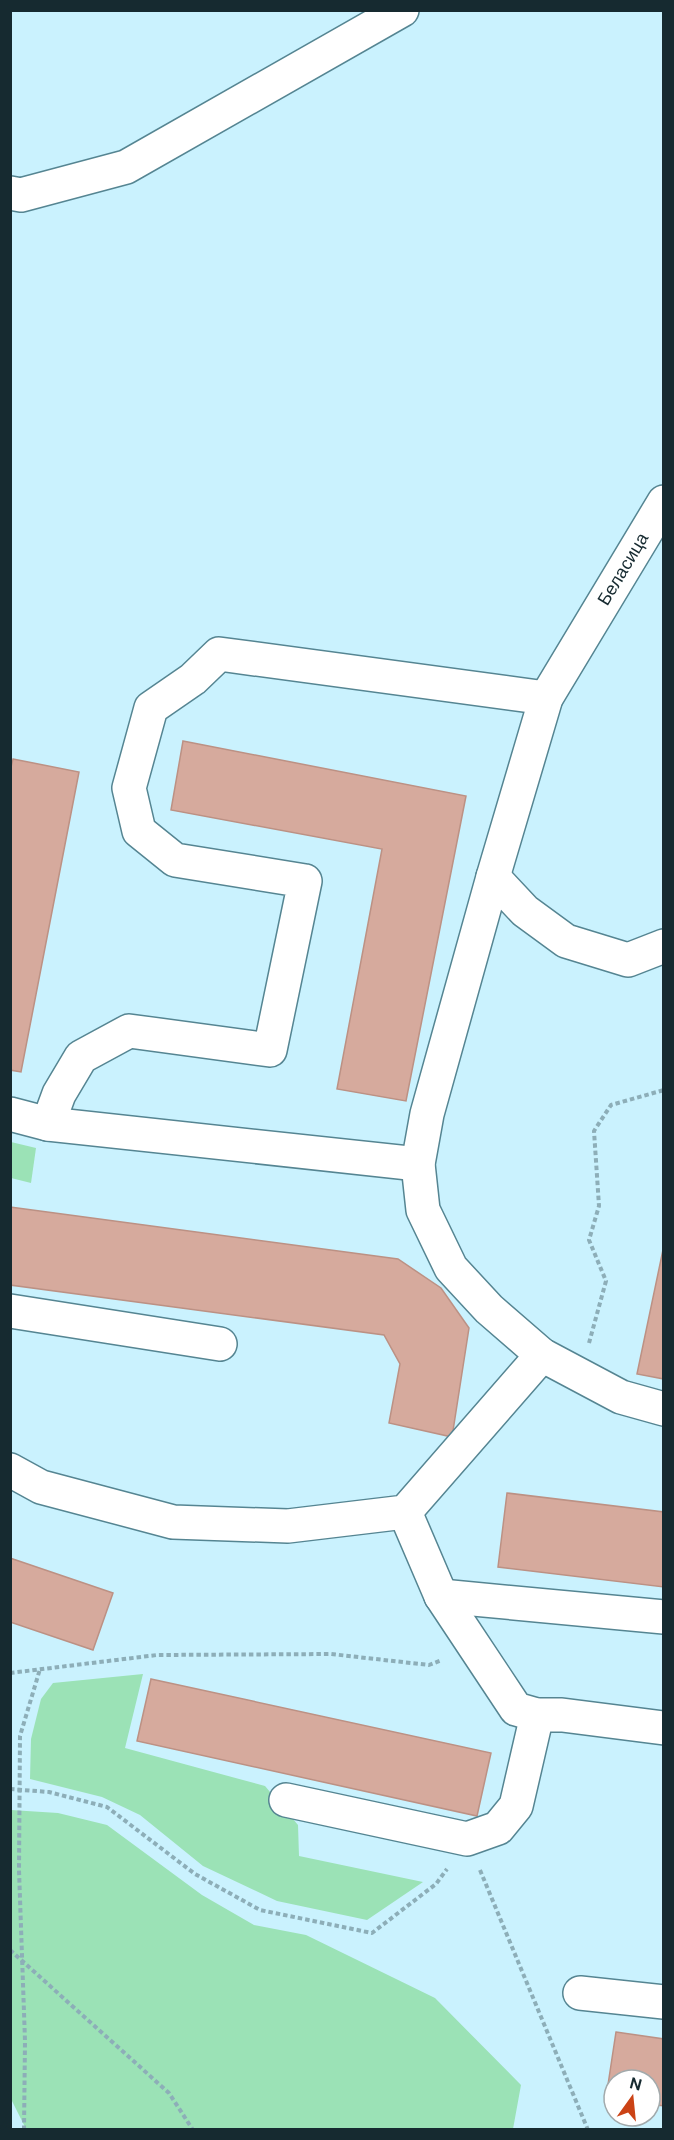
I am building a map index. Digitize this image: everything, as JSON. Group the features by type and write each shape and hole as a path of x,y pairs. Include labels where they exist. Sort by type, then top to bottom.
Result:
{"street":[{"path":"10,193 21,195 126,167 402,10"},
{"name":"Беласица","path":"663,502 546,698 427,1114 418,1164 423,1210 452,1268 489,1309 542,1355 621,1397 663,1409"},
{"path":"48,1124 59,1094 81,1057 129,1031 270,1050 305,880 175,860 139,831 129,788 151,708 193,679 219,654 546,698"},
{"path":"493,877 525,911 566,941 628,960 663,946"},
{"path":"10,1114 48,1124 418,1164"},
{"path":"10,1311 220,1344"},
{"path":"10,1470 41,1487 172,1522 288,1526 405,1512 542,1355"},
{"path":"405,1512 441,1596 516,1709 537,1715 562,1715 663,1728"},
{"path":"441,1596 663,1617"},
{"path":"286,1800 467,1839 498,1828 516,1806 537,1715"},
{"path":"580,1992 663,2002"}],"path":[{"path":"580,1376 606,1281 589,1240 599,1206 594,1131 611,1105 663,1090"},
{"path":"10,1673 157,1655 331,1654 429,1665 473,1645"},
{"path":"24,2130 25,2041 19,1870 20,1736 40,1670"},
{"path":"10,1789 48,1792 108,1807 195,1874 260,1910 372,1933 436,1884 467,1839"},
{"path":"467,1839 588,2130"},
{"path":"10,1950 169,2092 193,2130"}],"green space":[{"path":"11,1142 36,1148 31,1183 11,1178"},
{"path":"143,1674 125,1748 265,1786 298,1825 299,1856 423,1882 367,1920 277,1901 203,1866 140,1815 102,1797 30,1779 31,1739 41,1699 53,1683"},
{"path":"11,1810 58,1813 107,1825 202,1895 254,1925 306,1935 435,1998 521,2085 513,2129 26,2129 11,2099"}],"building":[{"path":"183,741 466,796 406,1101 337,1089 382,849 171,810"},
{"path":"13,759 79,772 21,1072 10,1070 10,771"},
{"path":"10,1207 398,1259 441,1288 469,1328 452,1437 389,1423 400,1364 384,1335 10,1285"},
{"path":"664,1245 664,1379 637,1374"},
{"path":"507,1493 664,1512 664,1587 498,1567"},
{"path":"10,1558 113,1593 93,1650 10,1622"},
{"path":"151,1679 491,1753 477,1816 137,1741"},
{"path":"616,2032 664,2039 664,2106 662,2106 662,2068 611,2068"}]}
